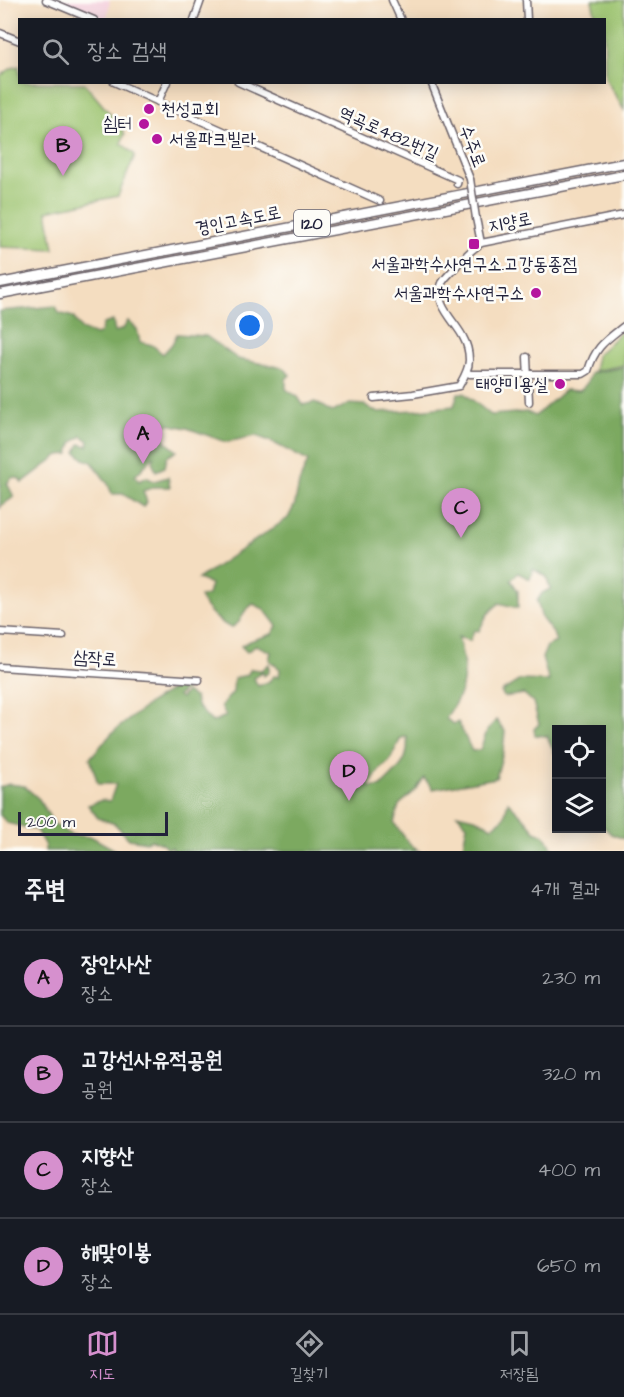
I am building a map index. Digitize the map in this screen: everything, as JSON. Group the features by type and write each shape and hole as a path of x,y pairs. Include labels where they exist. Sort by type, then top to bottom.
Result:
{"highway":[{"name":"경인고속도로","path":"0,283 624,163"},
{"name":"경인고속도로","path":"0,294 624,175"}],"street":[{"path":"46,0 89,18"},
{"path":"195,18 201,0"},
{"path":"392,0 401,18"},
{"path":"526,0 527,18"},
{"path":"0,33 18,40"},
{"path":"118,84 380,201"},
{"path":"158,102 165,84"},
{"name":"역곡로482번길","path":"242,84 458,180 457,184"},
{"name":"수주로","path":"432,84 470,179 481,243"},
{"name":"지양로","path":"466,372 469,360 467,347 463,336 443,307 440,293 441,284 475,247 481,243 624,214"},
{"path":"374,398 459,386 466,372 470,374 583,374 588,371 592,358 602,344 624,326"},
{"path":"527,357 529,402"},
{"path":"0,632 63,636"},
{"name":"삼작로","path":"0,667 199,680"}],"shaded area":[{"path":"52,0 110,0 107,18 97,18"}],"green space":[{"path":"592,0 624,0 624,110 606,80 606,18 596,18"},
{"path":"18,66 18,84 85,84 116,121 126,119 123,131 125,134 121,143 135,155 118,196 47,211 54,249 0,247 0,76"},
{"path":"56,306 59,313 73,317 81,329 96,335 100,333 103,324 113,321 115,332 123,329 128,321 137,329 140,342 152,345 163,354 177,334 206,336 238,359 284,368 290,375 286,379 286,389 298,397 303,405 315,402 332,412 349,404 365,405 376,412 454,406 458,393 464,393 491,415 527,412 535,416 565,390 580,391 587,383 591,373 624,367 624,839 611,834 606,829 606,725 552,725 552,747 547,736 535,735 534,729 539,724 533,702 524,694 504,697 501,692 520,680 549,681 542,658 547,646 556,642 553,633 542,619 537,601 542,593 550,589 547,577 533,569 530,579 518,573 511,580 518,591 518,608 499,603 487,615 479,631 474,630 470,641 458,637 463,658 462,686 446,719 454,724 458,722 472,751 480,750 487,731 496,720 505,731 503,752 496,778 433,789 424,778 415,791 399,805 394,823 411,846 419,851 173,851 172,847 167,849 152,840 146,842 129,839 115,824 98,818 88,805 102,800 110,801 116,784 98,784 90,758 113,732 150,703 182,683 187,687 178,696 181,698 186,692 195,698 197,706 212,722 226,716 221,706 233,692 234,678 247,675 251,669 261,670 269,664 269,672 264,676 263,672 254,678 258,686 268,682 274,676 279,677 280,669 269,660 271,652 256,645 247,652 241,646 272,634 277,626 264,609 253,604 245,611 239,622 231,628 218,619 206,606 200,597 208,595 211,584 198,579 288,518 295,504 299,483 308,461 256,436 226,442 187,428 168,424 160,430 166,442 177,451 167,457 165,467 156,471 153,464 154,456 135,476 139,481 146,477 154,481 168,477 170,487 154,487 143,491 147,502 143,507 123,494 112,494 108,484 92,462 76,452 80,444 88,446 89,441 82,436 72,443 69,454 59,455 22,483 20,479 13,477 7,483 14,497 0,509 0,311","holes":["407,737 406,753 397,771 380,787 368,787 381,768 389,762 401,738"]},
{"path":"624,329 624,365 594,371 597,355"},
{"path":"9,784 24,786 39,799 53,823 71,835 92,837 117,851 45,851 45,846 36,830 7,823 0,815 0,787"},
{"path":"508,802 535,831 543,834 555,851 462,851 467,825 457,814 475,818 492,827 504,818"}],"place":[{"name":"천성교회","path":"149,109"},
{"name":"쉼터","path":"144,124"},
{"name":"서울파크빌라","path":"157,139"},
{"name":"고강선사유적공원","path":"63,176"},
{"name":"서울과학수사연구소.고강동종점","path":"474,244"},
{"name":"서울과학수사연구소","path":"536,293"},
{"name":"태양미용실","path":"560,384"},
{"name":"장안사산","path":"143,464"},
{"name":"지향산","path":"461,538"},
{"name":"해맞이봉","path":"349,801"}]}
